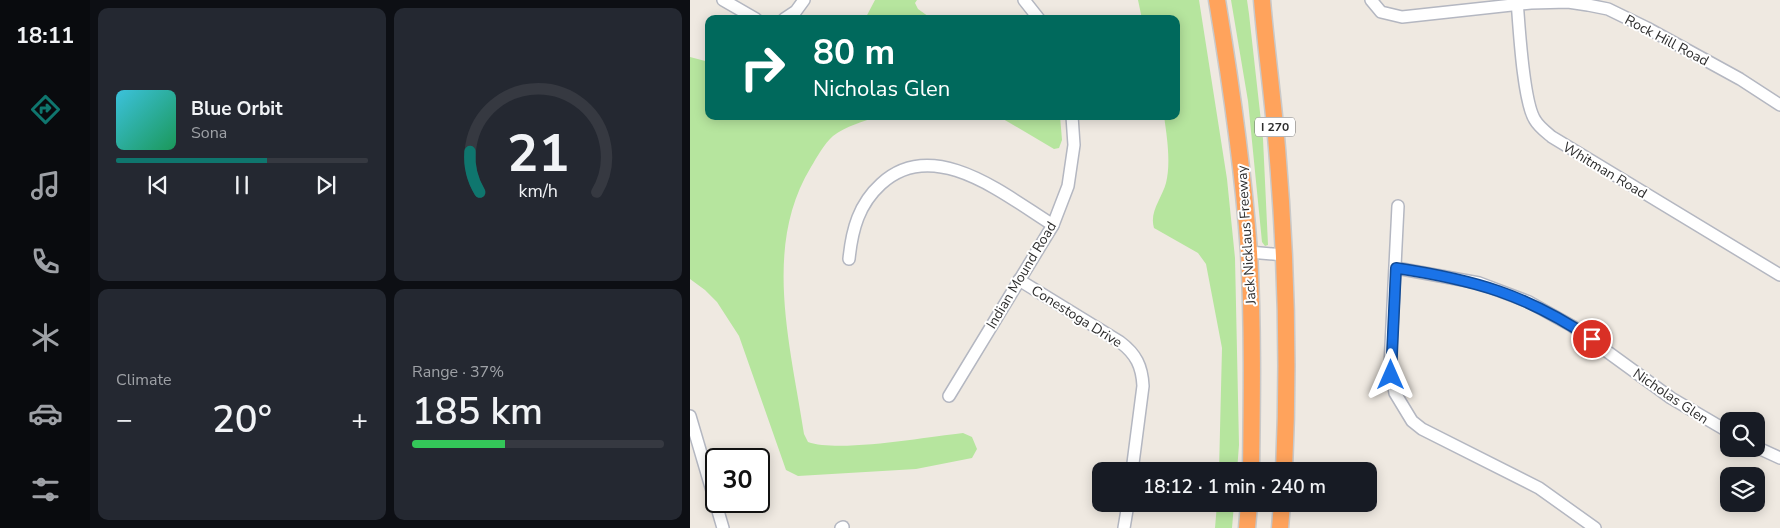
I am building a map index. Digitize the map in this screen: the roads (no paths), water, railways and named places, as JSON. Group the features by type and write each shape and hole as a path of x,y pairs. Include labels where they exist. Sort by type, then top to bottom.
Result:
{"highway":[{"name":"Jack Nicklaus Freeway","path":"1217,0 1240,148 1249,252 1253,369 1251,462"},
{"name":"I 270","path":"1262,0 1277,145 1284,255 1286,332 1284,462"},
{"path":"1247,528 1248,512"},
{"path":"1280,528 1281,512"}],"street":[{"path":"723,0 749,15"},
{"path":"789,15 804,0"},
{"path":"1024,0 1036,15"},
{"name":"Rock Hill Road","path":"1371,0 1381,12 1402,18 1517,2 1568,2 1608,10 1680,46 1780,105"},
{"name":"Whitman Road","path":"1517,2 1527,97 1534,120 1542,129 1552,137 1780,274"},
{"name":"Indian Mound Road","path":"949,396 1053,225 1068,186 1074,145 1072,120"},
{"path":"849,259 855,224 862,207 872,192 886,179 918,165 938,165 973,176 1053,225"},
{"path":"1398,206 1390,366 1395,393 1405,413 1422,428 1532,484 1596,528"},
{"path":"1249,252 1284,255"},
{"name":"Nicholas Glen","path":"1396,268 1479,283 1529,302 1572,326 1671,398 1720,427"},
{"name":"Conestoga Drive","path":"1019,280 1132,351 1142,372 1143,386 1133,462"},
{"path":"690,416 723,528"},
{"path":"1765,451 1780,458"},
{"path":"1124,528 1127,512"}]}
